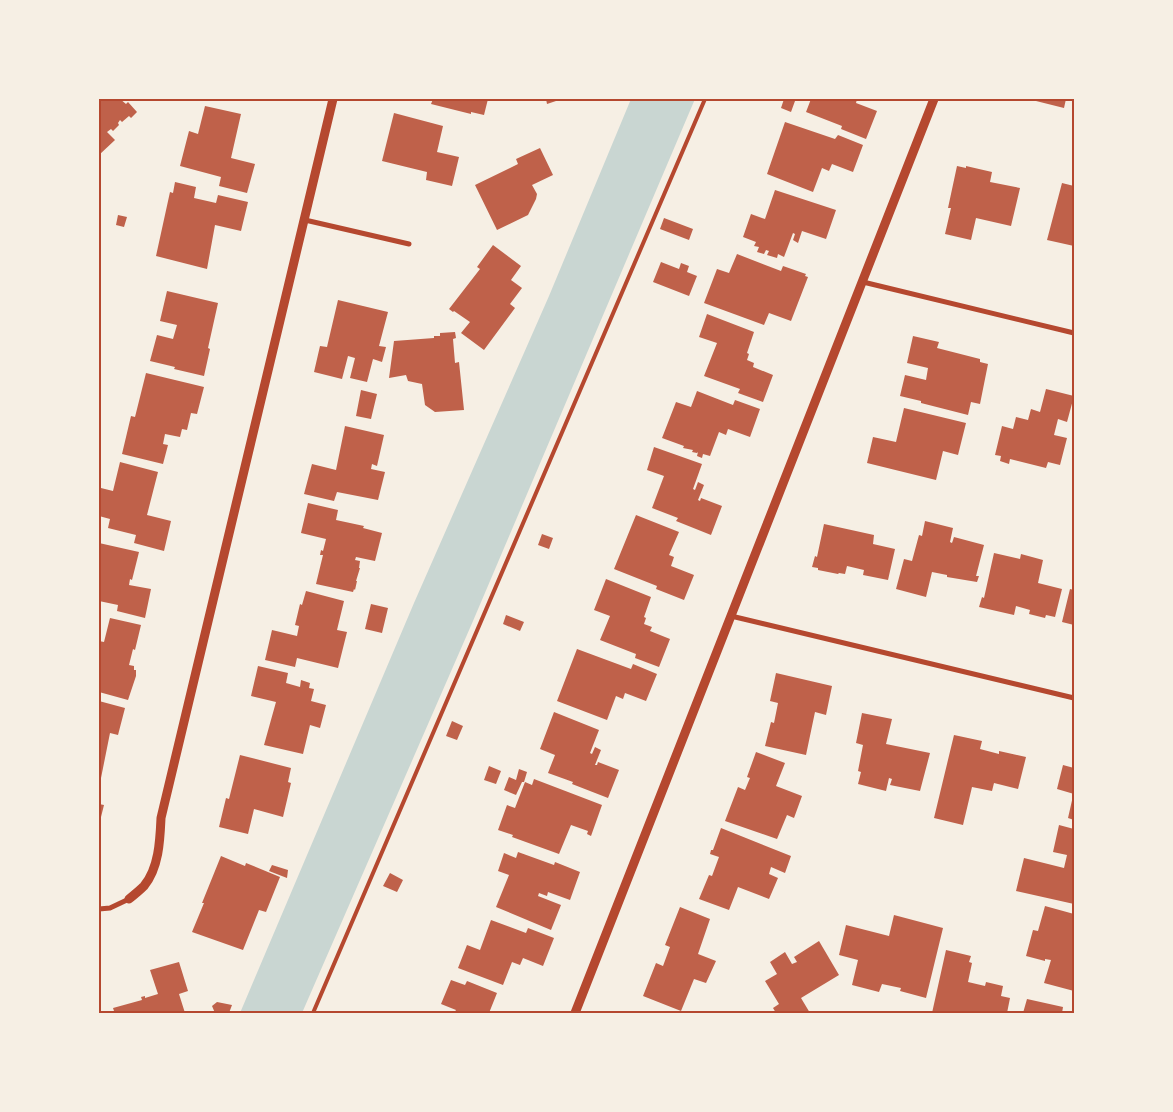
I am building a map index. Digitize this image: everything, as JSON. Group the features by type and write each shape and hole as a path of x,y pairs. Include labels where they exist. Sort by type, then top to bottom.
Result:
{"street":[{"path":"99,909 110,908 129,900 144,885 154,868 160,842 162,818 333,99"},
{"path":"575,1013 934,99"},
{"path":"305,220 410,244"},
{"path":"863,282 1074,333"},
{"path":"731,616 1074,698"}],"lane":[{"path":"313,1013 705,99"}],"shaded area":[{"path":"631,99 695,99 473,621 302,1013 240,1013 414,603 549,296"}],"building":[{"path":"99,99 120,99 126,104 128,102 137,112 131,118 129,116 122,122 120,120 119,125 113,131 111,129 107,132 115,140 99,155"},
{"path":"433,99 488,99 484,115 471,112 471,114 431,104"},
{"path":"546,99 562,99 547,104"},
{"path":"784,99 795,101 791,112 781,108"},
{"path":"811,99 857,99 856,103 877,111 866,139 841,129 842,126 806,112"},
{"path":"1032,99 1066,99 1064,108"},
{"path":"205,106 241,114 231,158 255,164 247,193 219,186 221,177 180,166 189,131 198,134"},
{"path":"394,113 443,126 437,152 459,157 452,186 426,180 427,172 382,161"},
{"path":"785,122 835,139 838,135 863,145 853,172 832,164 829,171 822,168 813,192 767,174"},
{"path":"540,148 553,175 532,185 537,194 528,215 497,230 475,185 518,164 516,159"},
{"path":"957,166 966,168 966,166 992,172 990,182 1020,188 1011,226 976,218 971,240 945,234 951,208 948,208"},
{"path":"175,182 196,187 194,198 216,203 218,195 248,202 241,231 215,225 207,269 156,256 170,192 173,193"},
{"path":"1062,183 1074,186 1074,246 1047,240"},
{"path":"775,190 836,210 826,239 802,231 798,243 793,240 795,234 793,233 784,257 778,254 777,258 767,255 769,251 766,250 764,254 757,252 759,247 754,246 756,242 743,237 751,214 765,219"},
{"path":"118,215 127,217 124,227 116,225"},
{"path":"664,218 693,229 689,240 660,229"},
{"path":"493,245 521,266 511,280 522,288 510,304 515,308 484,350 461,333 470,322 449,309 480,269 477,267"},
{"path":"737,254 781,271 783,266 806,274 805,276 808,277 791,321 769,313 764,325 704,303 717,269 729,273"},
{"path":"661,262 679,269 681,263 689,266 687,272 697,276 689,296 653,282"},
{"path":"167,291 218,303 204,376 150,361 157,335 173,339 177,325 160,321"},
{"path":"338,300 388,312 379,346 386,347 382,362 373,359 367,382 350,378 355,358 348,356 342,379 314,372 320,346 327,347"},
{"path":"707,314 754,332 747,353 749,354 747,360 754,363 753,367 773,375 763,402 738,393 740,389 704,376 717,343 699,337"},
{"path":"455,332 456,338 453,339 455,363 459,362 464,410 435,412 425,405 422,384 408,381 406,375 389,378 394,341 434,338 434,336 440,336 440,333"},
{"path":"913,336 939,342 937,348 980,359 980,362 988,364 980,404 971,402 968,415 900,396 905,375 926,380 928,368 907,363"},
{"path":"146,373 204,387 197,414 191,413 187,430 182,429 180,437 165,434 163,444 168,445 163,464 122,454 131,416 135,417"},
{"path":"1046,389 1074,396 1067,422 1058,419 1054,435 1067,438 1060,465 1048,462 1046,468 1010,459 1009,464 1000,461 1001,456 995,455 1002,426 1013,429 1016,417 1028,420 1031,409 1040,412"},
{"path":"361,390 377,394 371,419 356,416"},
{"path":"697,391 733,405 735,400 760,409 750,437 728,429 726,435 719,432 710,456 703,454 702,458 697,456 698,452 692,452 693,450 683,448 684,446 662,438 676,402 691,407"},
{"path":"904,408 966,423 958,455 943,451 936,480 867,463 873,437 896,442"},
{"path":"345,426 384,435 377,466 372,464 371,469 385,472 378,500 337,492 334,501 304,494 312,464 336,470"},
{"path":"654,447 702,464 693,489 695,490 698,482 704,485 698,500 700,501 701,498 722,506 711,535 676,521 678,518 652,508 664,476 647,470"},
{"path":"120,462 158,472 147,515 171,521 164,551 134,543 136,535 108,528 110,519 99,516 101,488 113,491"},
{"path":"308,503 338,510 336,520 364,526 363,528 382,533 375,561 356,557 355,560 360,561 360,568 353,592 316,584 323,555 320,555 321,550 323,551 326,539 301,533"},
{"path":"636,515 679,532 669,555 674,557 671,566 694,575 684,600 656,589 657,586 614,569"},
{"path":"925,521 953,528 950,542 952,543 954,537 984,545 976,576 979,576 977,582 947,577 947,575 932,572 926,597 896,589 904,559 912,561 919,535 922,536"},
{"path":"824,524 874,535 873,544 895,549 888,580 863,575 864,570 847,566 845,574 818,570 818,568 812,567 815,556 817,557"},
{"path":"542,534 553,538 549,549 538,545"},
{"path":"99,543 139,552 129,585 151,589 145,618 117,611 118,605 99,601"},
{"path":"994,553 1020,559 1021,554 1043,560 1038,583 1062,589 1055,617 1046,615 1045,618 1029,614 1030,610 1016,606 1014,615 979,607 982,597 984,598"},
{"path":"606,579 651,597 644,617 646,618 644,624 652,627 650,631 670,639 659,667 635,658 636,654 600,640 610,616 594,610"},
{"path":"1070,589 1074,590 1074,625 1062,622"},
{"path":"306,591 344,601 337,630 347,632 338,668 297,658 295,667 265,660 272,630 297,636 299,626 295,625 300,604 302,605"},
{"path":"371,604 388,608 382,633 365,629"},
{"path":"506,615 524,622 520,631 503,624"},
{"path":"110,618 141,625 129,665 134,666 136,676 128,700 99,692 99,641 104,642"},
{"path":"577,649 631,669 633,664 657,674 646,701 625,693 623,699 616,696 607,720 557,701"},
{"path":"258,666 288,673 286,683 300,687 301,680 310,683 309,688 314,689 311,701 326,705 320,728 310,725 303,754 264,745 276,702 251,696"},
{"path":"776,673 832,686 826,715 815,712 806,755 765,746 771,722 774,723 778,703 770,701"},
{"path":"99,701 125,708 118,735 110,733 101,778 99,777"},
{"path":"554,712 599,730 590,753 592,754 595,747 601,750 595,765 598,762 619,770 608,798 548,773 555,755 540,749"},
{"path":"862,713 892,719 886,744 930,753 920,791 890,785 892,779 889,778 886,791 858,784 861,772 858,771 863,745 856,743"},
{"path":"452,721 463,726 457,740 446,736"},
{"path":"954,735 982,741 980,749 999,754 999,751 1026,757 1018,789 994,783 992,791 972,787 963,825 934,818"},
{"path":"756,752 785,763 776,786 802,796 794,818 787,815 777,839 725,821 738,787 745,790 750,778 747,777"},
{"path":"240,755 291,768 288,782 291,783 283,817 254,809 248,834 219,827 226,798 229,799"},
{"path":"1063,765 1074,768 1074,794 1057,789"},
{"path":"489,766 501,771 496,784 484,780"},
{"path":"519,769 527,772 524,782 522,782 516,795 504,790 509,777 516,780"},
{"path":"534,779 602,805 591,836 587,834 588,831 571,825 559,854 498,830 507,805 515,808 525,782 532,785"},
{"path":"1074,796 1074,820 1068,818"},
{"path":"99,804 104,805 99,825"},
{"path":"1059,825 1074,829 1074,904 1016,891 1024,858 1064,868 1067,855 1053,852"},
{"path":"721,828 791,856 785,873 771,867 769,874 778,878 769,899 738,887 729,910 699,899 709,875 712,876 719,857 710,854"},
{"path":"518,852 554,865 555,862 580,872 570,900 548,892 547,896 539,893 538,896 561,905 551,930 496,907 509,875 498,871 504,853 516,858"},
{"path":"221,856 245,866 246,863 280,877 266,912 259,910 243,950 192,932"},
{"path":"272,865 288,870 287,878 269,871"},
{"path":"390,873 403,880 397,892 383,886"},
{"path":"1045,906 1074,914 1074,991 1044,983 1051,960 1045,959 1045,961 1026,956 1033,930 1038,931"},
{"path":"680,907 710,919 698,954 716,961 706,983 694,979 681,1011 643,996 656,963 663,966 670,947 665,945"},
{"path":"894,915 943,928 926,998 900,991 901,988 882,984 879,992 852,985 858,960 839,955 846,925 889,936"},
{"path":"491,920 526,933 528,928 554,938 543,966 523,958 520,965 512,962 503,985 458,968 467,945 480,950"},
{"path":"819,941 839,975 801,998 810,1013 776,1013 773,1008 779,1004 765,981 777,974 770,962 785,952 792,964 797,962 794,957"},
{"path":"946,950 971,956 969,962 972,963 968,982 985,986 986,982 1003,986 1001,996 1010,998 1007,1013 932,1013"},
{"path":"179,962 188,991 179,994 185,1013 116,1013 114,1011 113,1008 142,1000 141,997 145,996 145,998 158,994 150,970"},
{"path":"451,980 465,985 467,981 497,993 489,1013 454,1013 456,1010 441,1004"},
{"path":"1027,999 1063,1007 1062,1013 1023,1013"},
{"path":"217,1002 232,1005 229,1013 215,1013 212,1006"}]}
